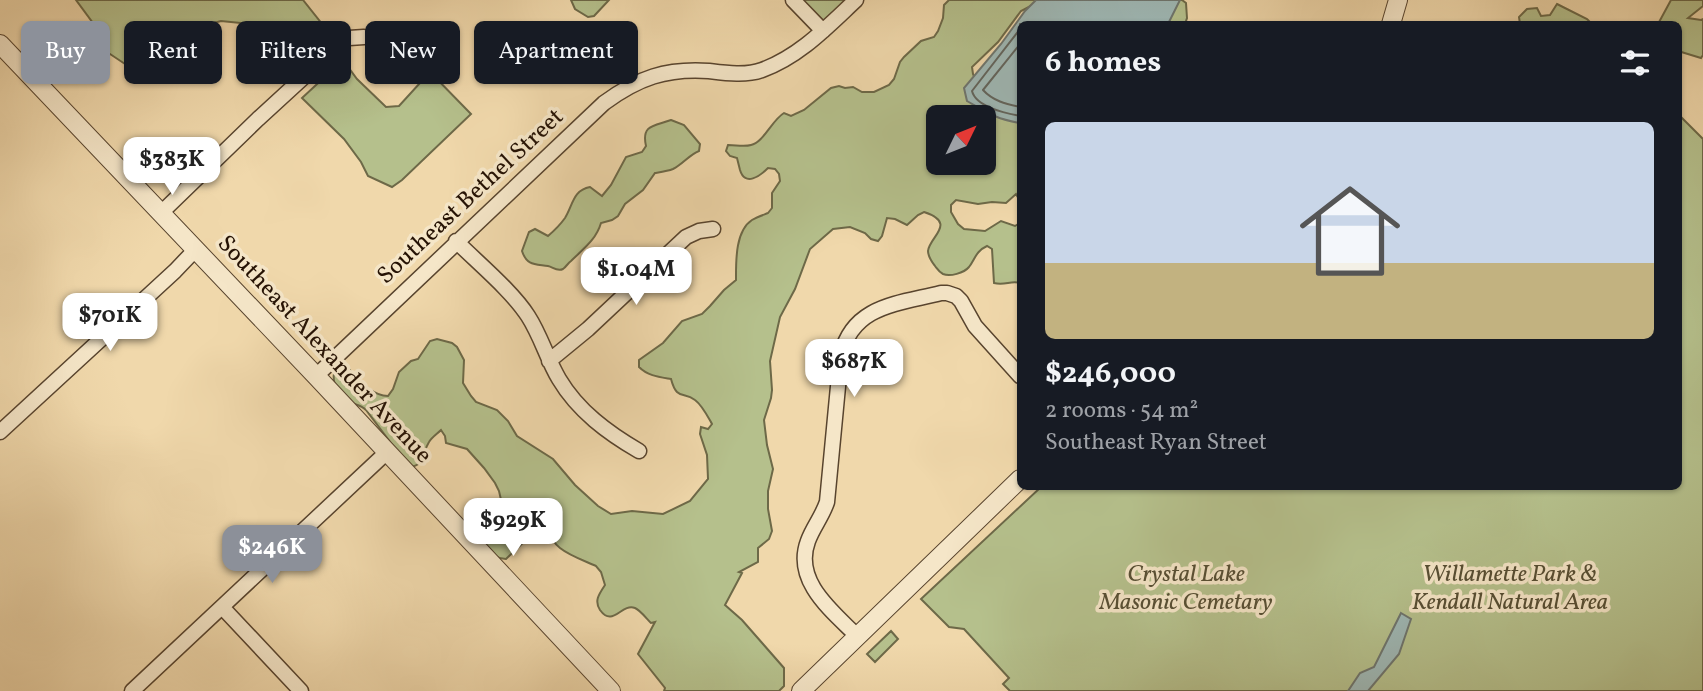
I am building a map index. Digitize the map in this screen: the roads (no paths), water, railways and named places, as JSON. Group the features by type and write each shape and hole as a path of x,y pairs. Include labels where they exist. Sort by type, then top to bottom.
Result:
{"street":[{"path":"793,0 823,31"},
{"name":"Southeast Bethel Street","path":"316,376 604,103 632,84 678,70 760,72 807,46 856,0"},
{"path":"1392,21 1398,0"},
{"path":"161,213 342,41 364,37"},
{"name":"Southeast Alexander Avenue","path":"0,44 611,691"},
{"path":"549,361 686,237 713,229"},
{"path":"456,241 527,315 561,382 580,406 613,436 639,452"},
{"path":"0,432 196,249"},
{"path":"857,636 813,588 806,572 805,559 807,544 827,502 841,355 844,342 852,328 870,313 947,293 961,300 975,326 1017,373"},
{"path":"132,691 387,452"},
{"path":"801,691 1017,482"},
{"path":"222,607 301,691"}],"water":[{"path":"1036,0 1180,0 1170,21 1018,21"},
{"path":"1017,22 1017,122 996,116 996,105 974,105 967,101 964,88"},
{"path":"1401,613 1411,619 1399,654 1368,691 1348,691 1360,673 1374,667"}],"park label":[{"name":"Crystal Lake Masonic Cemetary","path":"1186,589"},
{"name":"Willamette Park & Kendall Natural Area","path":"1510,589"}]}
